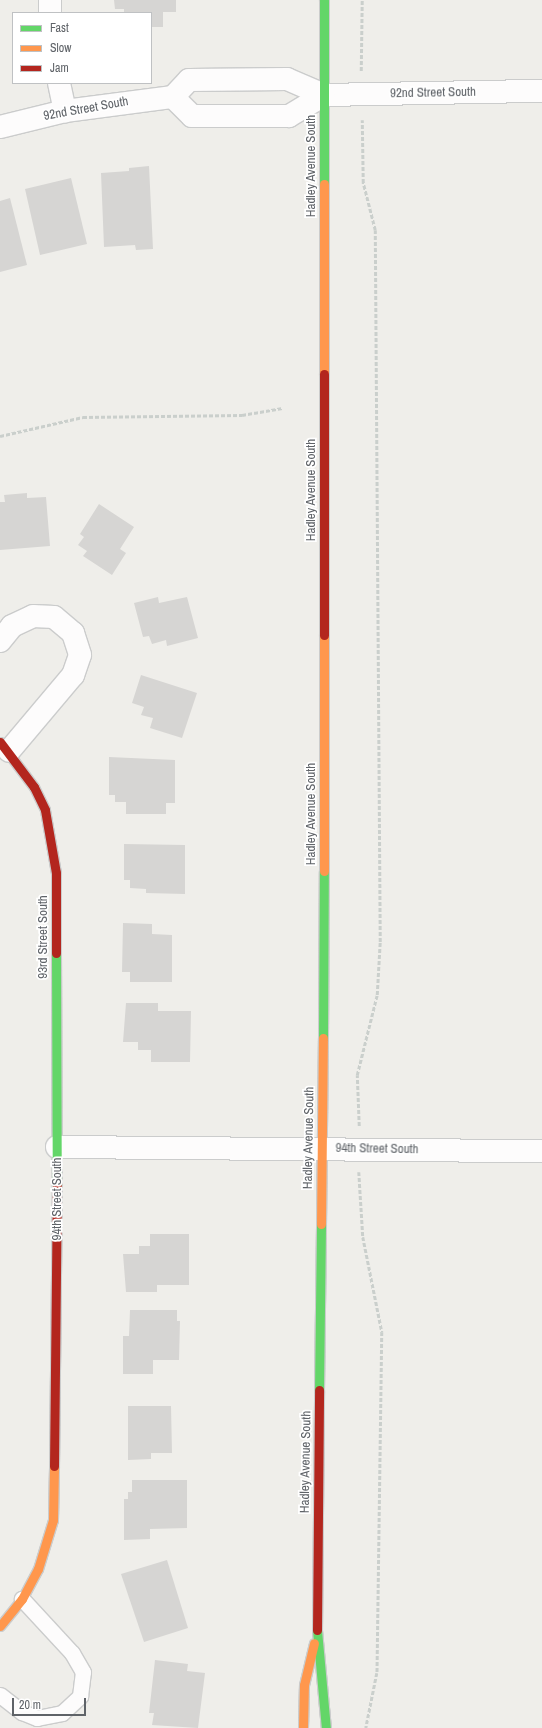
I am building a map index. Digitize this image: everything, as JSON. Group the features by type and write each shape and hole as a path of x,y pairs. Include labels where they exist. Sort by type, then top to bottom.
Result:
{"street":[{"path":"50,0 50,12"},
{"name":"Hadley Avenue South","path":"324,0 322,1148 318,1629 326,1728"},
{"name":"92nd Street South","path":"0,127 65,111 173,97 189,80 287,79 324,95 542,91"},
{"path":"59,84 65,111"},
{"name":"92nd Street South","path":"173,97 192,116 289,116 324,95"},
{"path":"0,641 12,626 33,616 54,617 73,633 80,655 73,675 4,746"},
{"name":"93rd Street South","path":"4,746 34,788 45,810 52,839 57,912 57,1147"},
{"name":"94th Street South","path":"0,1626 22,1599 38,1569 54,1520 57,1335 57,1147 542,1151"},
{"name":"Hadley Avenue South","path":"303,1728 304,1684 318,1629"}],"lane":[{"path":"0,1695 22,1712 37,1718 62,1713 80,1696 83,1672 72,1653 22,1599"}],"path":[{"path":"361,72 362,0"},
{"path":"359,1126 357,1075 376,995 380,942 375,230 363,183 362,120"},
{"path":"0,436 83,417 242,415 282,408"},
{"path":"359,1172 363,1237 382,1332 377,1673 366,1728"}],"building":[{"path":"114,0 176,0 176,12 163,12 163,27 152,27 152,12 124,12 124,9 115,9"},
{"path":"149,166 153,249 136,250 135,245 104,247 101,173 129,171 129,168"},
{"path":"71,178 87,244 40,255 25,189"},
{"path":"10,198 27,265 0,272 0,201"},
{"path":"27,493 27,498 46,497 50,546 0,550 0,502 5,502 4,495"},
{"path":"99,504 134,527 120,549 126,553 112,575 83,556 87,551 78,545 84,537 80,534"},
{"path":"158,597 159,603 187,597 198,638 167,646 166,640 152,644 149,636 143,637 134,603"},
{"path":"141,675 197,693 182,738 150,728 153,718 141,715 144,707 132,703"},
{"path":"109,757 175,760 175,803 166,803 166,814 126,814 126,802 115,802 115,795 109,795"},
{"path":"124,844 185,845 185,894 146,893 146,889 130,888 130,880 124,880"},
{"path":"123,923 152,924 152,934 172,935 172,982 130,982 130,972 122,972"},
{"path":"126,1003 158,1003 158,1011 191,1011 190,1062 151,1062 151,1050 138,1050 138,1042 123,1042"},
{"path":"150,1234 189,1234 189,1285 157,1285 157,1292 126,1292 123,1254 139,1254 139,1246 150,1246"},
{"path":"130,1310 177,1310 177,1321 180,1321 179,1360 153,1360 153,1374 123,1374 123,1336 129,1336"},
{"path":"128,1406 171,1406 172,1453 151,1453 151,1459 128,1460"},
{"path":"132,1480 187,1480 187,1528 150,1529 150,1539 124,1540 124,1499 128,1499 128,1492 132,1492"},
{"path":"167,1560 188,1628 144,1642 121,1574"},
{"path":"155,1660 188,1664 187,1671 205,1673 198,1728 152,1725 154,1713 149,1713"}],"traffic: fast":[{"path":"324,0 324,184"},
{"path":"323,1038 324,871"},
{"path":"56,953 57,1186"},
{"path":"319,1390 321,1224"},
{"path":"317,1630 326,1728"}],"traffic: slow":[{"path":"324,184 324,374"},
{"path":"324,635 324,871"},
{"path":"321,1224 323,1038"},
{"path":"0,1626 22,1599 38,1569 53,1520 54,1466"},
{"path":"303,1728 304,1685 314,1643"}],"traffic: jam":[{"path":"324,374 324,635"},
{"path":"0,742 34,787 45,810 56,873 56,953"},
{"path":"54,1466 57,1186"},
{"path":"317,1630 319,1390"}]}
